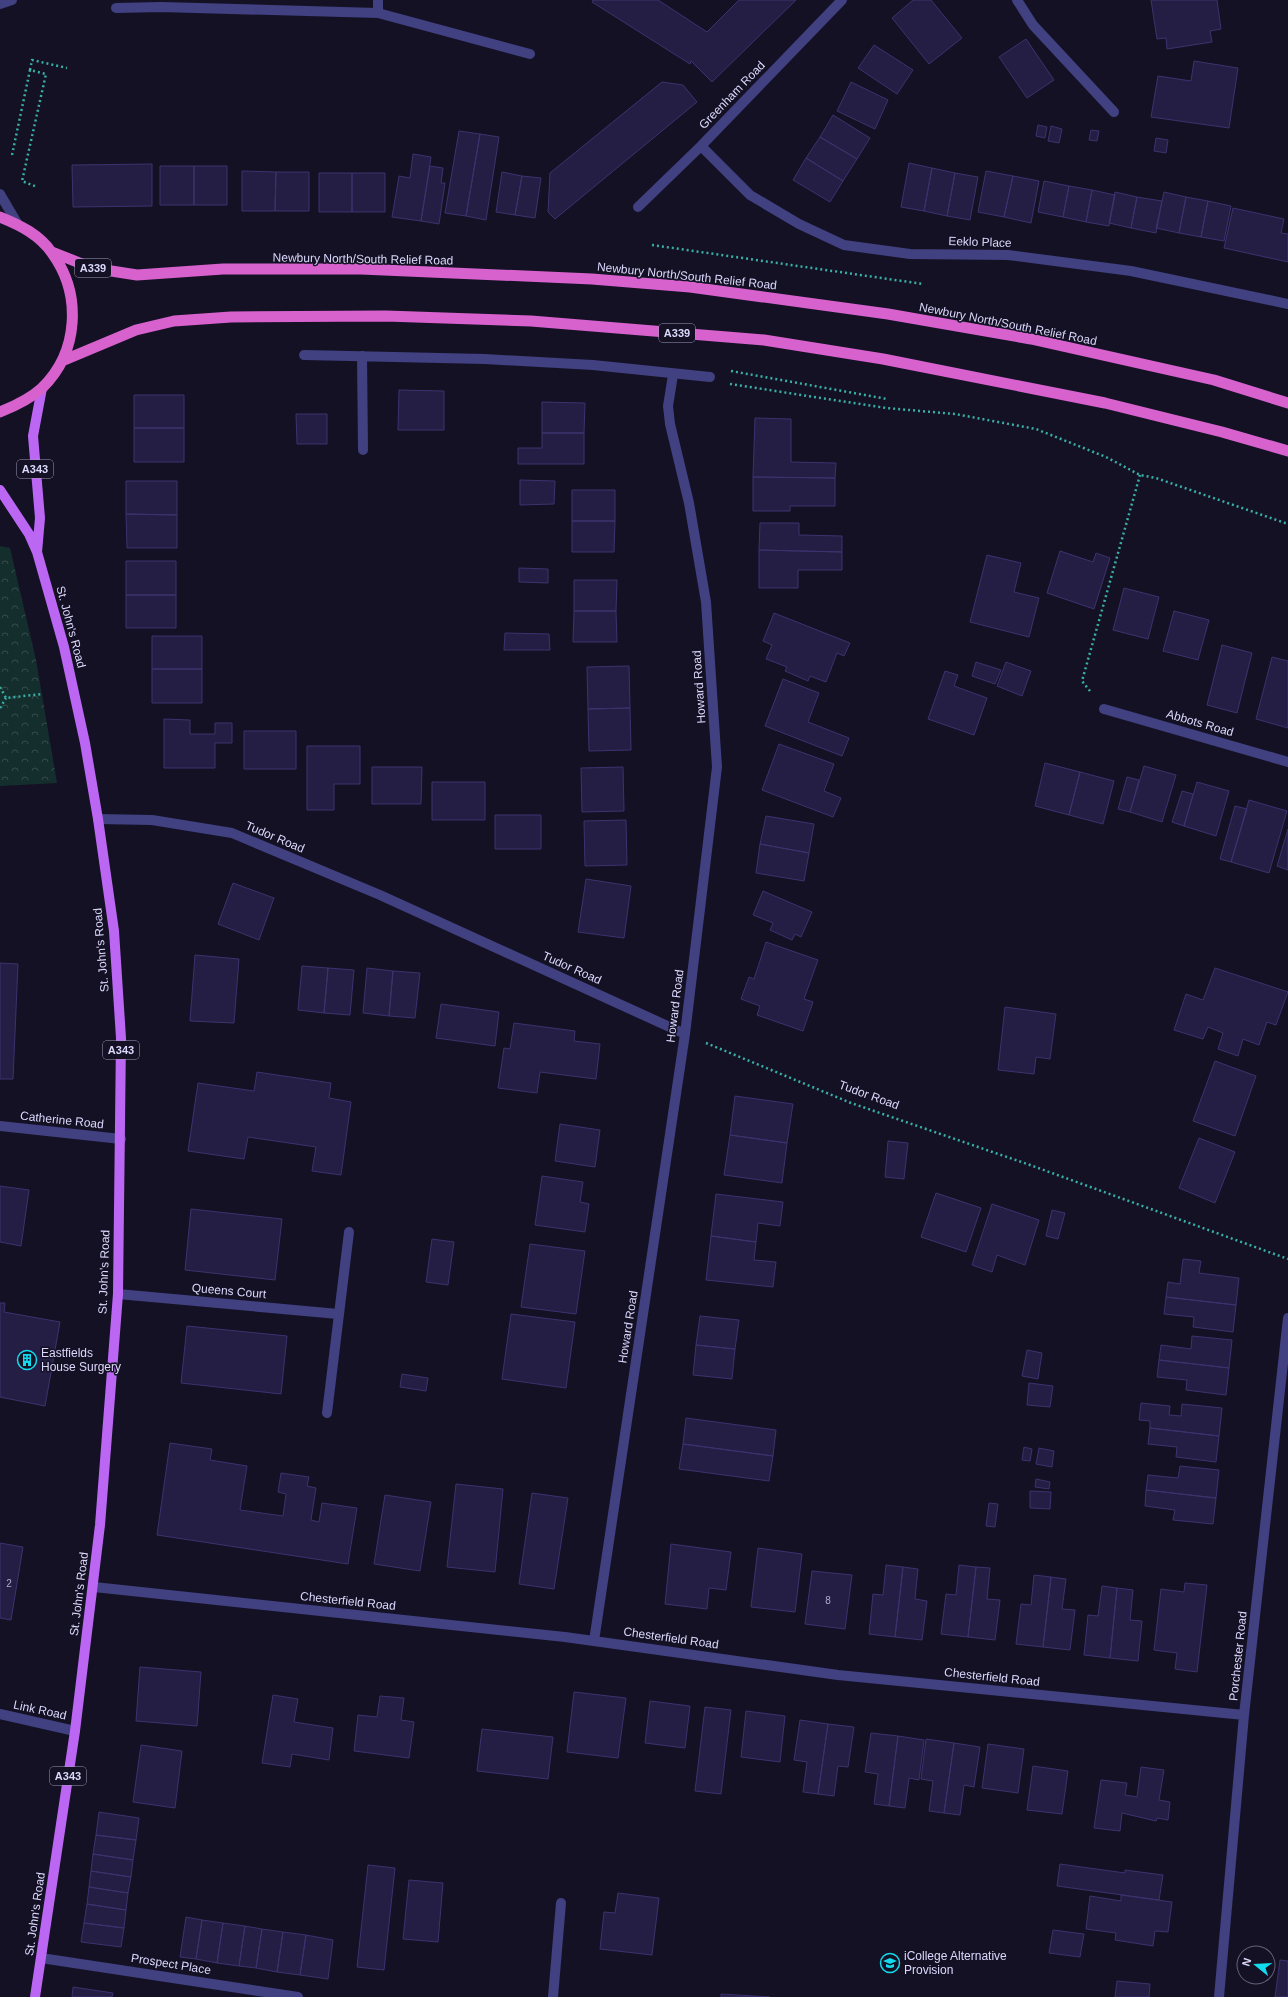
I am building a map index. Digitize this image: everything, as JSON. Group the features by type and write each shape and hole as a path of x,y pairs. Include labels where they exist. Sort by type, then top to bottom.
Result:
{"highway":[{"path":"0,217 17,224 36,236 52,252 64,272 71,294 72,309 70,340 62,361 42,388 20,404 0,412"},
{"name":"Newbury North/South Relief Road","path":"52,252 92,268 137,275 223,269 361,269 592,279 690,287 888,314 1031,339 1214,380 1288,403"},
{"name":"A339","path":"62,361 136,330 174,321 231,316 386,316 531,321 764,340 884,360 1105,403 1222,432 1288,451"}],"main road":[{"name":"St. John's Road","path":"37,552 40,518 32,436 42,388"},
{"name":"St. John's Road","path":"0,490 29,534 37,552 64,647 85,743 98,819 114,931 121,1038 118,1294 100,1525 94,1587 75,1731 35,1997"}],"street":[{"path":"0,4 12,0"},
{"path":"378,0 378,13"},
{"name":"Greenham Road","path":"638,208 701,146 842,0"},
{"path":"1017,0 1033,25 1114,112"},
{"path":"116,8 161,7 378,13 530,54"},
{"name":"Eeklo Place","path":"701,146 750,194 799,224 844,244 910,254 1008,255 1131,271 1288,304"},
{"path":"0,194 17,224"},
{"path":"304,355 493,359 593,366 673,375 710,377"},
{"path":"362,356 363,450"},
{"name":"Howard Road","path":"594,1641 685,1034 717,767 706,602 699,554 669,418 668,406 673,375"},
{"name":"Abbots Road","path":"1104,709 1288,762"},
{"name":"Tudor Road","path":"98,819 152,820 232,833 380,895 685,1034"},
{"name":"Catherine Road","path":"0,1126 121,1139"},
{"path":"327,1413 349,1232"},
{"name":"Queens Court","path":"118,1294 338,1314"},
{"name":"Porchester Road","path":"1219,1997 1244,1715 1288,1318"},
{"name":"Chesterfield Road","path":"94,1587 594,1641 838,1675 1244,1715"},
{"name":"Link Road","path":"0,1714 75,1731"},
{"path":"553,1997 561,1903"},
{"name":"Prospect Place","path":"41,1958 298,1997"}],"path":[{"path":"12,155 32,60 67,68"},
{"path":"30,70 46,74 22,181 37,187"},
{"path":"652,245 923,284"},
{"path":"725,370 887,399"},
{"path":"724,384 886,408 955,414 1036,429 1106,457 1140,475 1156,478 1288,524"},
{"path":"1104,709 1082,681 1140,475"},
{"path":"0,688 6,698"},
{"path":"6,698 42,694"},
{"path":"0,708 6,698"},
{"name":"Tudor Road","path":"685,1034 851,1103 1030,1165 1288,1259"}],"green space":[{"path":"0,546 10,548 36,660 57,783 0,786"}],"building":[{"path":"593,0 658,0 707,32 739,0 796,0 712,82 691,61 690,64 592,2"},
{"path":"913,0 931,0 962,38 929,64 892,18"},
{"path":"1151,0 1217,0 1221,29 1210,31 1212,42 1167,49 1166,38 1157,39"},
{"path":"1026,39 1054,80 1027,98 999,57"},
{"path":"874,45 913,70 897,94 858,68"},
{"path":"1194,61 1238,68 1229,128 1151,117 1158,76 1191,81"},
{"path":"662,82 683,85 697,102 555,219 548,212 550,173"},
{"path":"851,82 888,100 875,129 837,111"},
{"path":"833,115 870,138 857,159 820,137"},
{"path":"1038,125 1047,127 1045,138 1036,136"},
{"path":"1051,126 1062,129 1059,143 1048,141"},
{"path":"1091,130 1099,131 1097,141 1089,140"},
{"path":"459,131 480,134 466,216 445,213"},
{"path":"480,134 499,137 486,220 466,216"},
{"path":"820,137 857,159 843,181 806,158"},
{"path":"1156,138 1168,140 1166,153 1154,151"},
{"path":"413,154 431,157 421,221 392,217 399,176 410,178"},
{"path":"806,158 843,181 830,202 793,180"},
{"path":"909,163 932,168 924,211 901,207"},
{"path":"152,164 152,206 73,207 72,165"},
{"path":"160,166 194,166 194,205 160,205"},
{"path":"194,166 227,166 227,205 194,205"},
{"path":"430,166 443,168 441,183 445,183 439,224 421,221"},
{"path":"932,168 955,173 947,216 924,211"},
{"path":"242,171 276,172 275,211 242,211"},
{"path":"986,171 1013,176 1004,217 978,212"},
{"path":"276,172 309,172 309,211 275,211"},
{"path":"502,172 522,176 515,215 496,212"},
{"path":"319,173 352,173 352,212 319,212"},
{"path":"352,173 385,173 385,212 352,212"},
{"path":"955,173 978,177 970,220 947,216"},
{"path":"522,176 541,178 535,218 515,215"},
{"path":"1013,176 1039,181 1031,223 1004,217"},
{"path":"1044,181 1069,186 1063,217 1038,212"},
{"path":"1069,186 1092,190 1086,222 1063,217"},
{"path":"1092,190 1115,195 1109,226 1086,222"},
{"path":"1115,192 1137,197 1131,228 1109,223"},
{"path":"1164,192 1186,197 1179,233 1156,228"},
{"path":"1137,197 1162,201 1156,233 1131,228"},
{"path":"1186,197 1208,201 1201,237 1179,233"},
{"path":"1208,201 1231,206 1224,241 1201,237"},
{"path":"1233,208 1284,219 1281,233 1288,234 1288,262 1224,248"},
{"path":"399,390 444,391 444,430 398,430"},
{"path":"134,395 184,395 184,428 134,428"},
{"path":"542,402 585,403 584,433 542,433"},
{"path":"296,414 327,414 327,444 297,444"},
{"path":"755,418 791,419 791,462 836,463 835,478 753,477"},
{"path":"134,428 184,428 184,462 134,462"},
{"path":"542,433 584,433 584,464 518,464 518,448 542,448"},
{"path":"753,477 835,478 835,506 790,506 790,511 753,511"},
{"path":"520,480 555,481 554,504 520,505"},
{"path":"126,481 177,481 177,515 126,514"},
{"path":"572,490 615,490 615,521 572,521"},
{"path":"126,514 177,515 177,548 127,548"},
{"path":"572,521 615,521 614,552 572,552"},
{"path":"760,523 799,523 799,535 842,536 842,552 759,550"},
{"path":"759,550 842,552 842,570 798,570 798,588 759,588"},
{"path":"1060,551 1093,562 1096,553 1110,558 1094,609 1047,593"},
{"path":"987,555 1021,563 1014,592 1039,598 1029,637 970,622"},
{"path":"126,561 176,561 176,595 126,595"},
{"path":"519,568 548,569 548,583 519,582"},
{"path":"574,580 617,580 616,611 574,611"},
{"path":"1124,588 1159,597 1148,639 1113,630"},
{"path":"126,595 176,595 176,628 126,628"},
{"path":"574,611 616,611 617,642 573,642"},
{"path":"1174,611 1209,620 1198,660 1163,651"},
{"path":"774,613 850,643 844,656 837,653 826,682 810,676 808,681 785,671 787,667 766,659 772,645 763,641"},
{"path":"505,633 549,634 550,650 504,650"},
{"path":"152,636 202,636 202,669 152,669"},
{"path":"1222,645 1252,653 1237,713 1207,705"},
{"path":"1272,657 1288,661 1288,728 1256,719"},
{"path":"976,662 1001,670 995,684 972,676"},
{"path":"1006,662 1031,671 1022,696 997,686"},
{"path":"629,666 630,708 588,709 587,667"},
{"path":"152,669 202,669 202,703 152,703"},
{"path":"945,671 958,675 954,686 987,698 974,735 928,719"},
{"path":"783,679 819,693 808,722 849,738 842,756 765,726"},
{"path":"630,708 631,750 589,751 588,709"},
{"path":"164,719 190,720 190,734 215,734 215,723 232,723 232,743 215,743 215,768 164,768"},
{"path":"244,731 296,731 296,769 244,769"},
{"path":"779,744 834,764 824,791 841,798 833,817 762,790"},
{"path":"307,746 360,746 360,784 334,784 334,810 307,810"},
{"path":"1045,763 1080,772 1069,815 1035,806"},
{"path":"1144,766 1176,775 1162,822 1130,812"},
{"path":"372,767 422,767 421,804 372,804"},
{"path":"623,767 624,811 582,812 581,768"},
{"path":"1080,772 1114,781 1103,824 1069,815"},
{"path":"1127,777 1139,780 1130,812 1118,809"},
{"path":"432,782 485,782 485,820 432,820"},
{"path":"1197,782 1229,791 1216,836 1184,826"},
{"path":"1182,791 1193,794 1184,826 1172,822"},
{"path":"1249,800 1287,811 1269,873 1231,862"},
{"path":"1235,806 1247,809 1231,862 1220,859"},
{"path":"495,815 541,815 541,849 495,849"},
{"path":"766,816 814,824 809,853 760,844"},
{"path":"626,820 627,865 585,866 584,821"},
{"path":"1288,829 1288,870 1277,866"},
{"path":"760,844 809,853 804,881 756,873"},
{"path":"586,879 631,886 624,938 578,932"},
{"path":"233,883 274,898 259,940 218,924"},
{"path":"763,891 812,912 801,937 795,934 792,940 770,930 773,923 753,915"},
{"path":"766,942 818,960 804,999 813,1002 803,1031 757,1015 760,1006 741,999 749,977 754,979"},
{"path":"195,955 239,959 234,1023 190,1021"},
{"path":"0,963 18,964 13,1079 0,1079"},
{"path":"302,966 328,968 324,1013 298,1010"},
{"path":"328,968 354,970 350,1015 324,1013"},
{"path":"367,968 393,971 389,1016 363,1013"},
{"path":"1215,968 1288,992 1276,1025 1267,1022 1259,1045 1243,1039 1238,1056 1218,1049 1223,1033 1208,1027 1203,1039 1174,1030 1186,994 1203,1000"},
{"path":"393,971 420,973 415,1018 389,1016"},
{"path":"441,1004 499,1012 495,1046 436,1038"},
{"path":"1005,1007 1056,1014 1050,1059 1036,1057 1034,1074 998,1070"},
{"path":"514,1023 575,1031 574,1041 600,1044 596,1079 540,1072 537,1093 498,1088 504,1048 510,1049"},
{"path":"1215,1061 1256,1076 1235,1136 1193,1121"},
{"path":"257,1072 331,1083 329,1098 351,1102 341,1175 312,1171 316,1147 248,1137 244,1159 188,1151 198,1083 254,1091"},
{"path":"735,1096 793,1104 787,1143 730,1135"},
{"path":"560,1124 600,1130 595,1167 555,1161"},
{"path":"730,1135 787,1143 782,1183 724,1175"},
{"path":"1199,1138 1235,1152 1215,1203 1179,1188"},
{"path":"888,1141 908,1143 904,1179 885,1177"},
{"path":"542,1176 583,1182 580,1202 589,1204 585,1232 535,1225"},
{"path":"0,1186 29,1190 21,1246 0,1242"},
{"path":"936,1193 981,1208 966,1252 921,1237"},
{"path":"716,1194 783,1202 780,1226 758,1223 756,1242 711,1236"},
{"path":"992,1204 1039,1220 1025,1265 997,1255 992,1272 972,1265"},
{"path":"191,1209 282,1219 275,1280 185,1270"},
{"path":"1052,1210 1065,1213 1058,1239 1046,1236"},
{"path":"711,1236 756,1242 754,1260 776,1262 773,1287 706,1280"},
{"path":"432,1239 454,1242 448,1285 426,1282"},
{"path":"530,1244 585,1251 576,1314 521,1307"},
{"path":"1183,1259 1201,1261 1199,1273 1239,1278 1236,1305 1166,1297 1168,1282 1180,1284"},
{"path":"1166,1297 1236,1305 1233,1332 1193,1327 1194,1317 1164,1314"},
{"name":"Eastfields House Surgery","path":"0,1303 5,1303 4,1312 60,1322 45,1406 0,1397"},
{"path":"511,1314 575,1322 566,1388 502,1379"},
{"path":"700,1316 739,1320 735,1349 696,1345"},
{"path":"187,1326 287,1336 281,1394 181,1383"},
{"path":"1192,1336 1232,1340 1229,1368 1159,1360 1161,1345 1191,1349"},
{"path":"696,1345 735,1349 732,1379 693,1375"},
{"path":"1027,1350 1042,1353 1038,1379 1022,1376"},
{"path":"1159,1360 1229,1368 1226,1395 1186,1390 1187,1380 1157,1377"},
{"path":"402,1374 428,1378 426,1391 400,1387"},
{"path":"1029,1383 1053,1386 1050,1407 1027,1405"},
{"path":"1141,1403 1170,1406 1169,1415 1181,1416 1182,1404 1222,1408 1219,1436 1150,1428 1150,1421 1139,1420"},
{"path":"686,1418 776,1430 773,1456 683,1444"},
{"path":"1150,1428 1219,1436 1216,1462 1176,1457 1177,1447 1148,1444"},
{"path":"170,1443 212,1449 210,1460 247,1466 240,1510 283,1516 286,1494 278,1492 281,1473 309,1477 307,1486 316,1488 311,1520 319,1522 322,1503 357,1508 348,1564 157,1535"},
{"path":"683,1444 773,1456 769,1481 679,1469"},
{"path":"1024,1447 1032,1449 1030,1461 1022,1460"},
{"path":"1039,1448 1054,1451 1052,1467 1036,1464"},
{"path":"1180,1466 1219,1470 1216,1498 1146,1490 1148,1475 1178,1478"},
{"path":"1036,1479 1050,1482 1049,1489 1035,1487"},
{"path":"456,1484 503,1489 495,1572 447,1567"},
{"path":"1146,1490 1216,1498 1213,1524 1173,1520 1175,1510 1145,1506"},
{"path":"1030,1491 1051,1492 1050,1509 1030,1508"},
{"path":"532,1493 568,1498 554,1589 519,1584"},
{"path":"385,1495 431,1502 420,1571 374,1564"},
{"path":"989,1503 998,1504 995,1527 986,1526"},
{"path":"0,1543 23,1547 11,1620 0,1618"},
{"path":"671,1544 731,1552 726,1590 709,1588 707,1609 665,1604"},
{"path":"758,1548 802,1554 795,1612 751,1607"},
{"path":"886,1565 903,1567 895,1637 869,1634 873,1594 883,1595"},
{"path":"959,1565 976,1567 968,1637 941,1634 946,1594 956,1595"},
{"path":"903,1567 918,1569 915,1599 927,1601 922,1640 895,1637"},
{"path":"976,1567 990,1568 987,1599 1000,1600 995,1640 968,1637"},
{"path":"812,1571 852,1575 845,1629 805,1624"},
{"path":"1034,1575 1051,1577 1043,1647 1016,1644 1021,1604 1031,1605"},
{"path":"1051,1577 1066,1579 1062,1609 1075,1610 1070,1650 1043,1647"},
{"path":"1185,1583 1207,1585 1197,1672 1175,1669 1177,1653 1154,1650 1161,1589 1184,1592"},
{"path":"1102,1586 1117,1588 1110,1658 1084,1655 1088,1615 1098,1616"},
{"path":"1117,1588 1133,1590 1130,1620 1142,1621 1138,1661 1110,1658"},
{"path":"140,1667 201,1672 197,1726 136,1721"},
{"path":"574,1692 626,1698 618,1758 567,1752"},
{"path":"273,1695 298,1699 294,1722 333,1728 329,1760 292,1754 290,1767 262,1763"},
{"path":"380,1696 404,1698 401,1720 414,1722 409,1758 354,1751 358,1715 377,1717"},
{"path":"650,1701 690,1706 685,1748 645,1743"},
{"path":"705,1707 731,1710 721,1794 695,1791"},
{"path":"746,1711 785,1716 780,1762 741,1757"},
{"path":"800,1720 828,1724 818,1794 803,1792 807,1762 794,1760"},
{"path":"828,1724 854,1727 848,1767 838,1766 834,1796 818,1794"},
{"path":"482,1729 553,1737 548,1779 477,1771"},
{"path":"871,1733 898,1736 889,1806 874,1804 878,1774 865,1772"},
{"path":"898,1736 924,1740 919,1780 909,1778 905,1808 889,1806"},
{"path":"926,1739 954,1743 944,1813 929,1811 933,1781 921,1779"},
{"path":"954,1743 980,1747 974,1787 964,1785 960,1815 944,1813"},
{"path":"988,1744 1024,1749 1018,1793 982,1788"},
{"path":"141,1745 182,1751 175,1808 133,1802"},
{"path":"1033,1766 1068,1771 1062,1814 1027,1810"},
{"path":"1141,1767 1164,1770 1159,1800 1170,1802 1168,1820 1157,1818 1156,1821 1122,1813 1120,1831 1094,1828 1101,1780 1127,1783 1125,1795 1137,1797"},
{"path":"99,1812 139,1818 136,1840 96,1835"},
{"path":"96,1835 136,1840 133,1860 93,1854"},
{"path":"93,1854 133,1860 131,1877 91,1871"},
{"path":"1060,1864 1125,1873 1125,1870 1163,1875 1159,1900 1057,1886"},
{"path":"368,1865 395,1868 384,1970 357,1967"},
{"path":"91,1871 131,1877 128,1893 89,1887"},
{"path":"409,1880 443,1883 438,1942 403,1939"},
{"path":"89,1887 128,1893 126,1910 87,1904"},
{"path":"618,1893 659,1898 652,1955 600,1949 604,1912 615,1913"},
{"path":"1121,1895 1172,1902 1168,1932 1155,1931 1153,1946 1115,1940 1116,1933 1086,1929 1090,1896 1121,1901"},
{"path":"87,1904 126,1910 124,1928 84,1923"},
{"path":"186,1917 202,1920 196,1959 180,1957"},
{"path":"202,1920 223,1923 217,1963 196,1959"},
{"path":"84,1923 124,1928 121,1947 81,1942"},
{"path":"223,1923 245,1926 239,1966 217,1963"},
{"path":"245,1926 262,1929 256,1968 239,1966"},
{"path":"262,1929 283,1932 277,1972 256,1968"},
{"path":"1053,1930 1084,1934 1080,1957 1049,1953"},
{"path":"283,1932 306,1935 300,1975 277,1972"},
{"path":"306,1935 333,1940 328,1979 300,1975"},
{"path":"1280,1960 1288,1961 1288,1997 1275,1997"},
{"path":"1117,1981 1150,1984 1149,1997 1115,1997"},
{"path":"73,1987 113,1993 112,1997 72,1997"},
{"path":"721,1994 770,1997 721,1997"}],"place":[{"name":"Eastfields House Surgery","path":"27,1360"},
{"name":"iCollege Alternative Provision","path":"890,1963"}]}
